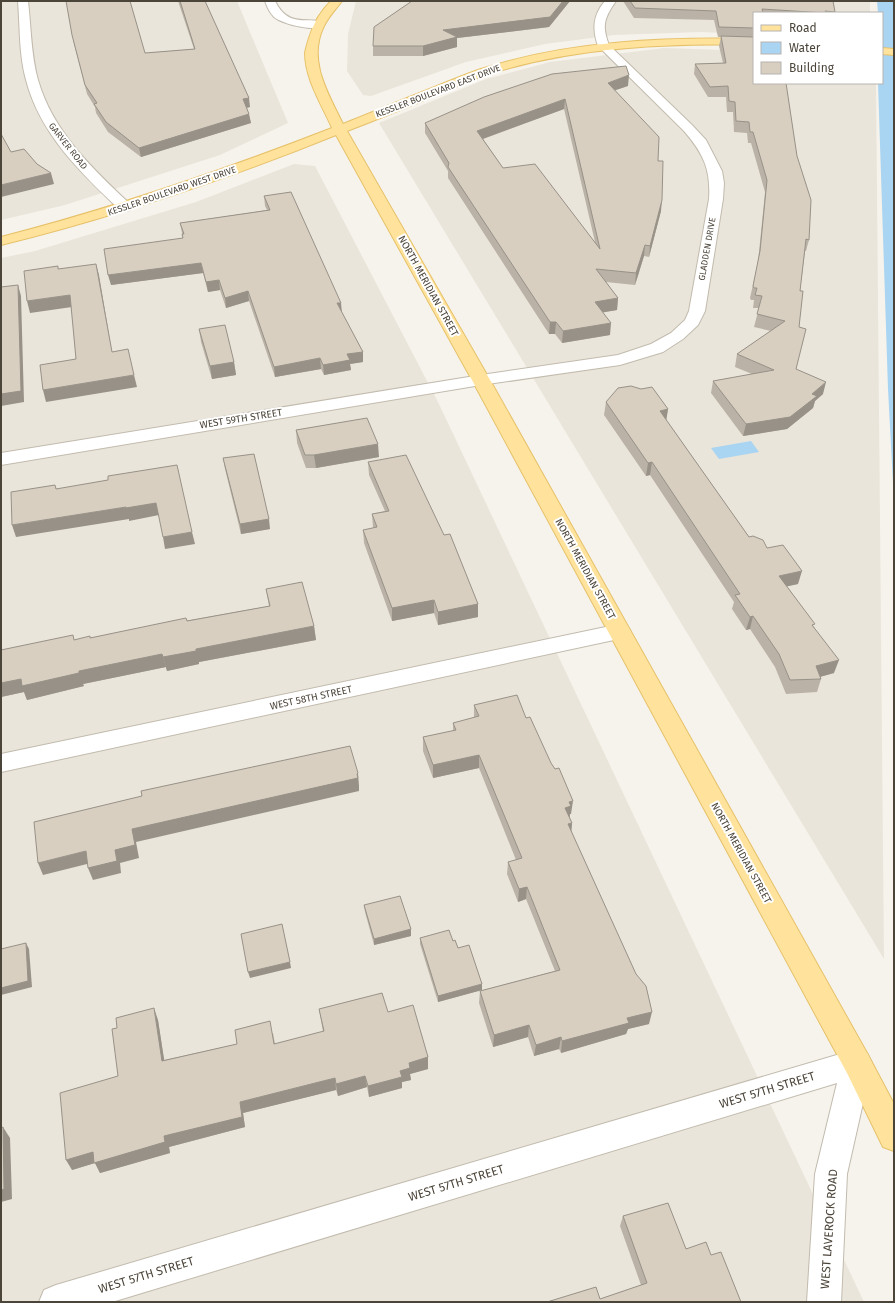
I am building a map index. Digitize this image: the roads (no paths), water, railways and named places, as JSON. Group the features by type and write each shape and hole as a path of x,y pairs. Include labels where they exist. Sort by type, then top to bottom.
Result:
{"main road":[{"name":"NORTH MERIDIAN STREET","path":"337,1 329,9 319,25 312,46 312,66 317,85 339,129 481,380 620,632 857,1064 894,1136"},
{"name":"KESSLER BOULEVARD EAST DRIVE","path":"339,129 486,71 546,57 604,46 657,42 753,42"},
{"path":"883,50 894,52"},
{"name":"KESSLER BOULEVARD WEST DRIVE","path":"1,242 125,207 207,180 339,129"}],"street":[{"name":"GARVER ROAD","path":"23,1 32,79 37,96 48,120 78,161 125,207"},
{"path":"270,1 277,13 282,17 295,22 319,25"},
{"path":"604,46 599,33 599,23 602,13 611,1"},
{"name":"GLADDEN DRIVE","path":"481,380 620,360 639,354 656,348 677,336 692,322 697,311 716,200 717,183 715,170 708,155 695,136 604,46"},
{"name":"WEST 59TH STREET","path":"1,459 481,380"},
{"name":"WEST 58TH STREET","path":"1,763 620,632"},
{"name":"WEST 57TH STREET","path":"56,1302 857,1064"},
{"name":"WEST LAVEROCK ROAD","path":"824,1302 831,1174 857,1064"}],"water":[{"path":"877,1 894,1 894,502 888,389 878,84 883,84 883,12 878,12"},
{"path":"751,441 759,452 719,459 711,448"}]}
